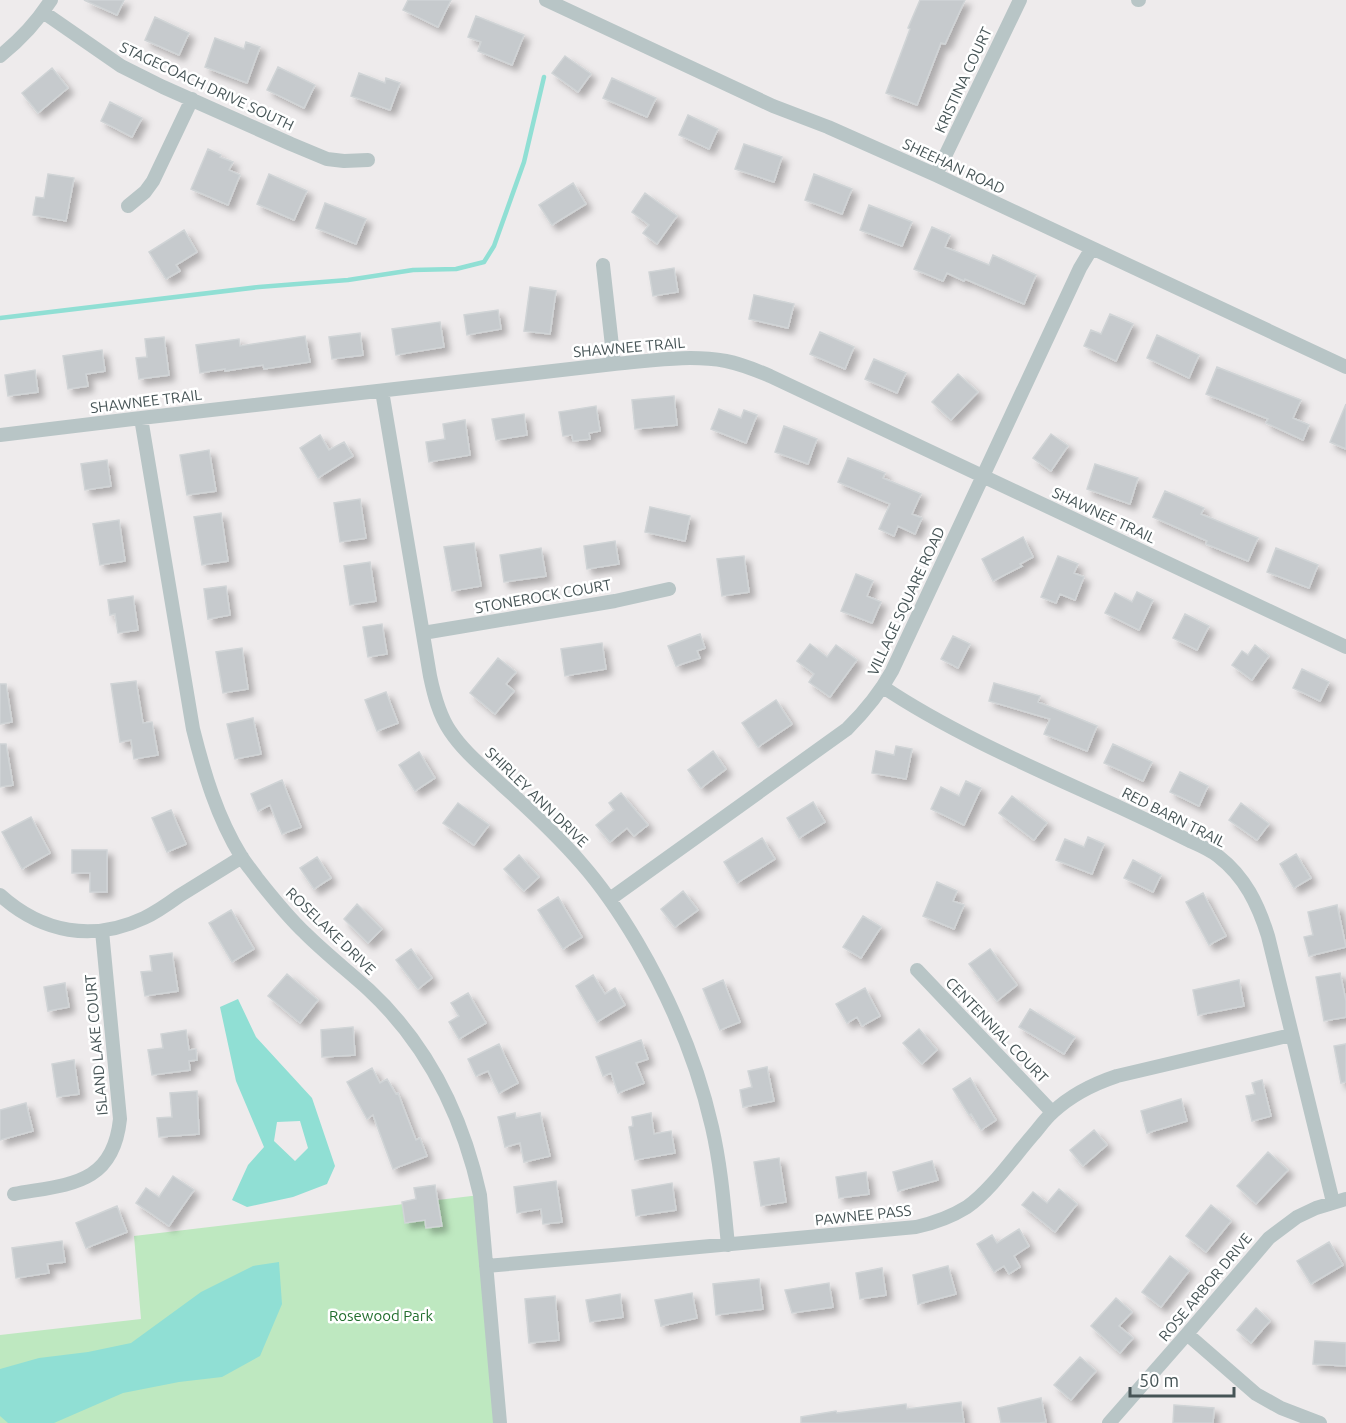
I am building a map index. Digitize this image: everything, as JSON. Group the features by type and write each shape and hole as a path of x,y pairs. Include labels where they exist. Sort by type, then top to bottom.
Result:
{"street":[{"name":"SHEEHAN ROAD","path":"546,0 773,106 828,127 936,176 1346,367"},
{"name":"KRISTINA COURT","path":"936,176 1020,0"},
{"path":"0,56 18,42 47,6"},
{"name":"STAGECOACH DRIVE SOUTH","path":"47,6 121,66 327,159 368,160"},
{"path":"128,206 145,192 153,181 192,99"},
{"name":"VILLAGE SQUARE ROAD","path":"610,899 847,729 867,709 892,671 1080,268 1092,248"},
{"path":"603,265 614,364"},
{"name":"SHAWNEE TRAIL","path":"0,435 614,364 682,358 727,361 749,367 1346,647"},
{"name":"SHIRLEY ANN DRIVE","path":"382,391 434,695 440,713 449,730 465,750 547,826 583,864 610,899 651,967 672,1008 689,1049 704,1095 723,1192 728,1245"},
{"name":"ROSELAKE DRIVE","path":"141,418 193,729 214,802 242,857 278,905 306,934 371,991 413,1039 447,1096 459,1125 480,1195 500,1423"},
{"name":"STONEROCK COURT","path":"423,633 615,601 669,589"},
{"name":"RED BARN TRAIL","path":"883,687 955,729 1213,852 1233,869 1253,896 1268,936 1291,1035 1340,1201"},
{"path":"0,895 27,916 44,924 79,932 102,931 122,927 145,918 242,857"},
{"name":"ISLAND LAKE COURT","path":"14,1194 74,1183 86,1178 107,1159 116,1140 120,1119 102,931"},
{"name":"CENTENNIAL COURT","path":"917,970 1052,1112"},
{"name":"PAWNEE PASS","path":"486,1266 916,1227 943,1219 968,1206 982,1194 1052,1112 1072,1096 1099,1082 1291,1035"},
{"name":"ROSE ARBOR DRIVE","path":"1109,1423 1269,1238 1297,1217 1316,1208 1340,1201"},
{"path":"1187,1334 1256,1394 1281,1408 1320,1423"}],"green space":[{"name":"Rosewood Park","path":"480,1195 500,1423 0,1423 0,1335 141,1319 134,1236"}],"shaded area":[{"path":"238,999 256,1037 312,1098 335,1166 327,1184 293,1197 247,1207 232,1200 248,1165 264,1147 236,1081 220,1007","holes":["300,1121 308,1148 295,1161 274,1141 277,1122"]},
{"path":"279,1262 282,1304 260,1356 222,1377 179,1382 123,1393 54,1423 8,1423 0,1416 0,1369 39,1358 88,1352 131,1343 201,1292 253,1266"}],"building":[{"path":"84,0 124,0 117,15"},
{"path":"408,0 451,0 438,27 403,10"},
{"path":"920,0 965,0 945,44 941,43 917,105 886,93"},
{"path":"476,16 524,35 512,65 478,51 481,42 468,37"},
{"path":"155,17 189,33 179,55 145,40"},
{"path":"215,38 244,49 246,42 260,47 247,83 205,67"},
{"path":"565,56 591,74 578,92 552,73"},
{"path":"278,67 315,85 304,108 267,90"},
{"path":"52,68 68,88 38,113 22,93"},
{"path":"359,73 385,83 386,78 400,83 390,110 351,96"},
{"path":"612,78 656,98 647,117 603,98"},
{"path":"110,102 142,118 132,137 101,121"},
{"path":"688,115 718,129 709,149 679,135"},
{"path":"744,144 782,157 774,182 735,169"},
{"path":"208,149 233,162 229,170 240,175 228,205 191,189"},
{"path":"48,174 74,178 66,221 33,215 36,197 44,198"},
{"path":"269,174 307,191 294,220 257,204"},
{"path":"814,174 852,189 842,214 805,200"},
{"path":"573,183 586,204 552,225 539,205"},
{"path":"645,193 677,216 657,244 643,233 649,225 632,212"},
{"path":"325,203 366,219 356,244 316,228"},
{"path":"869,205 912,222 902,246 860,230"},
{"path":"932,227 950,235 945,247 989,265 993,255 1036,275 1024,304 947,273 943,281 914,269"},
{"path":"184,230 197,252 176,265 180,271 166,279 149,252"},
{"path":"674,268 678,292 653,296 649,272"},
{"path":"530,287 556,291 550,334 524,331"},
{"path":"754,295 794,304 788,328 749,319"},
{"path":"498,310 501,329 467,335 464,315"},
{"path":"1110,314 1133,324 1116,361 1084,346 1091,330 1101,334"},
{"path":"440,322 444,347 396,355 392,329"},
{"path":"820,332 854,347 845,369 810,354"},
{"path":"360,333 363,355 332,359 329,337"},
{"path":"1157,335 1199,355 1189,378 1147,358"},
{"path":"305,336 310,362 264,369 263,365 200,373 196,345 239,339 240,346"},
{"path":"164,337 169,375 139,379 136,358 147,357 145,339"},
{"path":"102,350 105,371 86,374 88,386 68,389 63,356"},
{"path":"874,359 906,373 897,393 865,379"},
{"path":"1217,367 1301,400 1293,418 1309,425 1303,440 1266,423 1268,419 1206,394"},
{"path":"35,370 38,392 8,396 5,375"},
{"path":"958,374 978,392 951,420 932,402"},
{"path":"674,396 677,425 635,429 632,400"},
{"path":"1346,404 1346,449 1330,442"},
{"path":"596,406 600,431 589,433 590,439 573,441 572,435 563,436 559,412"},
{"path":"719,409 741,418 744,410 757,415 746,443 711,429"},
{"path":"524,414 527,435 496,440 492,419"},
{"path":"465,420 470,455 429,462 426,442 445,439 443,424"},
{"path":"784,426 817,439 808,464 775,452"},
{"path":"1051,434 1068,446 1051,471 1033,458"},
{"path":"320,435 329,450 344,442 353,456 318,478 300,448"},
{"path":"209,450 216,491 187,495 180,455"},
{"path":"848,458 885,473 883,478 921,494 912,514 922,518 915,534 898,526 894,536 879,529 890,504 838,482"},
{"path":"107,460 111,486 85,490 81,464"},
{"path":"1095,464 1138,478 1130,504 1087,489"},
{"path":"1165,491 1204,508 1201,514 1258,538 1248,561 1206,544 1207,541 1153,517"},
{"path":"360,499 366,538 340,542 334,503"},
{"path":"650,507 690,516 685,541 645,532"},
{"path":"221,513 228,561 202,565 194,517"},
{"path":"119,520 125,561 100,565 93,524"},
{"path":"1023,537 1033,557 1020,564 1022,566 993,581 982,559"},
{"path":"615,541 619,564 587,569 584,546"},
{"path":"474,543 481,586 452,591 444,547"},
{"path":"541,548 546,576 504,582 500,555"},
{"path":"1276,548 1318,565 1309,588 1267,572"},
{"path":"744,556 749,592 722,596 717,559"},
{"path":"1058,556 1078,564 1074,573 1084,577 1075,600 1060,594 1056,603 1041,597"},
{"path":"370,562 376,601 350,605 344,566"},
{"path":"856,574 873,581 867,596 881,602 872,623 841,611"},
{"path":"226,586 230,615 208,619 204,589"},
{"path":"1137,592 1153,600 1139,630 1105,613 1115,593 1132,602"},
{"path":"133,596 138,630 118,633 115,614 110,615 108,600"},
{"path":"1185,614 1209,626 1197,650 1173,638"},
{"path":"382,624 387,654 368,657 363,627"},
{"path":"700,634 705,648 697,651 700,658 676,666 668,646"},
{"path":"953,636 970,644 958,668 941,659"},
{"path":"602,643 606,669 565,676 561,649"},
{"path":"810,644 827,657 836,645 857,660 830,697 809,682 814,674 797,661"},
{"path":"1255,645 1269,656 1252,680 1232,665 1242,651 1248,655"},
{"path":"242,648 248,689 223,693 216,652"},
{"path":"498,658 516,672 506,684 514,691 495,714 470,693"},
{"path":"1302,669 1329,682 1320,701 1293,688"},
{"path":"136,681 143,723 152,722 158,755 134,759 131,740 120,742 111,684"},
{"path":"994,683 1040,696 1038,702 1097,726 1087,751 1044,734 1050,719 989,701"},
{"path":"0,684 6,684 12,722 0,724"},
{"path":"386,692 398,723 377,731 365,700"},
{"path":"776,700 792,724 758,747 742,723"},
{"path":"253,718 261,754 235,759 227,724"},
{"path":"0,744 6,744 13,785 0,787"},
{"path":"1113,744 1152,762 1143,781 1104,763"},
{"path":"896,746 912,749 906,779 872,773 876,751 894,755"},
{"path":"713,751 726,769 701,788 688,770"},
{"path":"419,752 435,778 415,791 399,765"},
{"path":"1180,772 1208,786 1199,806 1170,792"},
{"path":"282,780 301,827 282,834 270,805 258,811 251,794"},
{"path":"966,781 981,788 964,825 931,809 941,787 959,796"},
{"path":"621,793 648,825 634,836 627,828 610,842 596,825 614,810 609,803"},
{"path":"1012,796 1047,823 1034,840 999,813"},
{"path":"813,802 825,822 799,838 787,818"},
{"path":"458,803 489,825 474,845 443,823"},
{"path":"1241,803 1269,824 1257,840 1229,820"},
{"path":"171,810 186,844 167,852 152,818"},
{"path":"31,817 50,853 22,869 2,832"},
{"path":"1088,837 1104,844 1092,874 1056,860 1065,839 1084,847"},
{"path":"762,838 775,859 737,883 724,862"},
{"path":"72,850 107,850 107,892 90,892 90,873 72,873"},
{"path":"1296,854 1311,878 1294,888 1280,864"},
{"path":"519,855 539,877 524,891 504,869"},
{"path":"317,857 331,878 314,889 300,868"},
{"path":"1133,860 1161,875 1153,892 1124,878"},
{"path":"937,882 957,891 953,901 964,905 954,929 923,916"},
{"path":"683,891 698,910 675,927 661,909"},
{"path":"1203,893 1226,936 1209,945 1186,902"},
{"path":"558,897 582,937 563,949 538,910"},
{"path":"357,904 382,929 368,943 344,919"},
{"path":"1337,905 1346,947 1309,956 1304,937 1313,935 1308,912"},
{"path":"231,910 254,949 232,962 209,923"},
{"path":"863,916 881,927 861,958 843,947"},
{"path":"411,949 432,978 418,989 396,960"},
{"path":"990,949 1017,985 997,1001 969,964"},
{"path":"172,953 178,991 145,996 141,972 152,971 150,956"},
{"path":"1340,973 1346,1001 1346,1017 1324,1021 1316,977"},
{"path":"287,974 318,1000 300,1023 268,996"},
{"path":"593,975 605,994 615,988 625,1005 597,1022 576,986"},
{"path":"723,980 740,1022 720,1030 703,989"},
{"path":"1239,980 1244,1006 1198,1015 1193,990"},
{"path":"65,983 69,1007 48,1011 44,987"},
{"path":"865,988 880,1016 862,1026 857,1017 847,1023 836,1004"},
{"path":"468,993 486,1023 459,1039 449,1022 459,1016 451,1003"},
{"path":"1030,1009 1075,1037 1064,1054 1019,1027"},
{"path":"353,1027 355,1055 322,1057 321,1030"},
{"path":"919,1029 937,1050 922,1064 903,1043"},
{"path":"186,1030 189,1050 196,1049 197,1060 189,1061 190,1070 152,1075 148,1050 163,1048 161,1034"},
{"path":"641,1040 648,1059 636,1063 644,1083 618,1093 611,1073 603,1076 596,1057"},
{"path":"499,1044 518,1083 499,1093 488,1071 476,1076 468,1059"},
{"path":"1346,1044 1346,1082 1341,1083 1334,1046"},
{"path":"74,1060 79,1094 57,1097 52,1064"},
{"path":"767,1067 774,1101 743,1107 740,1090 752,1087 748,1071"},
{"path":"372,1068 380,1083 387,1079 396,1094 398,1093 416,1140 420,1138 427,1156 393,1169 373,1115 367,1119 347,1082"},
{"path":"970,1078 996,1120 981,1130 953,1089"},
{"path":"1262,1080 1271,1116 1252,1121 1246,1096 1255,1094 1252,1083"},
{"path":"197,1091 199,1134 159,1137 157,1118 172,1117 170,1093"},
{"path":"1181,1099 1187,1121 1147,1133 1141,1111"},
{"path":"26,1103 33,1131 0,1140 0,1110"},
{"path":"515,1113 516,1118 540,1113 550,1156 524,1162 520,1143 505,1147 498,1117"},
{"path":"651,1113 654,1134 671,1131 675,1153 635,1160 629,1127 633,1126 632,1117"},
{"path":"1094,1130 1107,1145 1083,1166 1070,1150"},
{"path":"1268,1152 1288,1170 1256,1204 1237,1186"},
{"path":"779,1158 786,1202 761,1206 754,1162"},
{"path":"932,1161 938,1180 898,1191 893,1172"},
{"path":"866,1172 869,1194 839,1198 836,1177"},
{"path":"173,1176 194,1190 169,1226 136,1203 146,1188 159,1197"},
{"path":"556,1181 562,1222 543,1224 541,1209 517,1213 514,1187"},
{"path":"672,1183 676,1210 636,1216 632,1190"},
{"path":"435,1185 442,1226 426,1228 425,1220 405,1223 402,1202 416,1199 414,1188"},
{"path":"1059,1189 1077,1204 1055,1232 1022,1205 1033,1192 1047,1203"},
{"path":"1211,1205 1231,1221 1206,1252 1186,1236"},
{"path":"117,1206 127,1232 86,1248 76,1223"},
{"path":"1019,1229 1029,1246 1014,1256 1020,1267 1009,1274 1004,1266 994,1272 977,1244 992,1235 997,1243"},
{"path":"62,1241 65,1262 47,1264 49,1273 16,1278 12,1248"},
{"path":"1329,1242 1343,1265 1311,1284 1297,1261"},
{"path":"1170,1256 1189,1271 1161,1307 1142,1292"},
{"path":"948,1266 956,1294 918,1304 913,1275"},
{"path":"882,1268 886,1295 860,1299 856,1273"},
{"path":"759,1279 763,1309 716,1315 713,1284"},
{"path":"829,1283 833,1307 792,1313 785,1290"},
{"path":"692,1293 697,1318 661,1326 655,1300"},
{"path":"620,1294 623,1317 590,1322 586,1300"},
{"path":"555,1296 559,1340 529,1343 525,1299"},
{"path":"1116,1298 1132,1312 1119,1326 1133,1338 1120,1353 1091,1326"},
{"path":"1256,1308 1270,1321 1251,1343 1237,1330"},
{"path":"1315,1341 1346,1343 1346,1366 1313,1364"},
{"path":"1080,1357 1096,1371 1071,1400 1054,1385"},
{"path":"1041,1398 1046,1422 1001,1423 998,1408"},
{"path":"961,1402 964,1423 801,1423 801,1417 836,1411 837,1413 906,1404 907,1409"},
{"path":"1174,1405 1214,1408 1213,1423 1173,1423"}],"waterway":[{"path":"0,318 259,287 348,280 413,270 456,269 484,262 494,246 524,162 544,77"}]}
